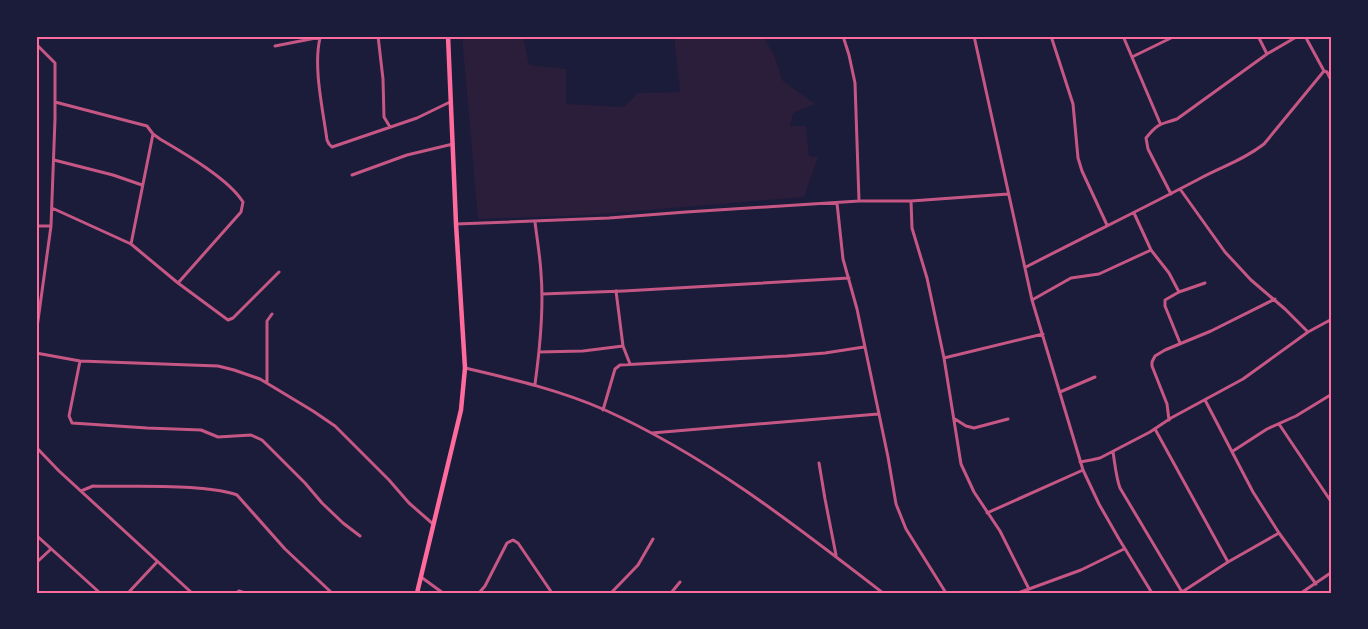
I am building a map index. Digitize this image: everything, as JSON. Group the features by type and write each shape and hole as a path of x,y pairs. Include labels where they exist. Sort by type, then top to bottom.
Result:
{"main road":[{"path":"417,593 461,410 465,368 448,36"}],"street":[{"path":"378,36 384,117 390,127"},
{"path":"843,36 855,83 859,201"},
{"path":"974,36 1032,300 1080,462 1099,504 1152,593"},
{"path":"1051,36 1073,104 1078,158 1107,225"},
{"path":"1123,36 1160,123"},
{"path":"1132,57 1175,36"},
{"path":"1258,36 1267,54"},
{"path":"1171,194 1148,149 1146,138 1160,123 1178,119 1267,54 1298,36"},
{"path":"1305,36 1332,82"},
{"path":"322,37 317,49 327,140 332,147 417,118 451,101"},
{"path":"274,46 322,37"},
{"path":"36,44 55,63 51,226 36,335"},
{"path":"1026,267 1252,153 1264,144 1325,71"},
{"path":"1325,71 1332,72"},
{"path":"55,102 147,126 153,134 208,169 238,194 243,202 241,212 178,283"},
{"path":"131,244 153,134"},
{"path":"352,175 416,153 453,144"},
{"path":"53,160 142,185"},
{"path":"1180,189 1225,252 1251,280 1275,299 1308,332"},
{"path":"456,224 609,218 859,201 911,201 1008,194"},
{"path":"911,201 912,228 927,278 944,358 961,464 967,480 1000,531 1029,589"},
{"path":"837,203 843,259 857,309 899,513 906,529 946,593"},
{"path":"52,208 131,244 221,317 228,320 233,318 279,272"},
{"path":"1134,213 1151,249 1169,273 1179,292"},
{"path":"534,385 539,352 542,294 542,273 535,222"},
{"path":"36,226 51,226"},
{"path":"1032,300 1071,278 1099,274 1151,249"},
{"path":"542,294 849,278"},
{"path":"1180,343 1164,303 1179,292 1205,282"},
{"path":"616,291 623,346 630,364"},
{"path":"1169,420 1167,404 1152,362 1155,356 1275,299"},
{"path":"267,383 267,321 272,314"},
{"path":"1080,462 1113,452 1155,429 1244,378 1308,332 1332,319"},
{"path":"944,358 1043,334"},
{"path":"539,352 583,351 623,346"},
{"path":"603,410 615,369 620,365 787,356 864,347"},
{"path":"36,353 80,361 218,366 267,383 335,426 409,503 433,524"},
{"path":"80,361 69,416 72,423 201,430 218,437 251,435 262,440 322,503 360,536"},
{"path":"465,368 534,385 603,410 677,447 742,488 883,593"},
{"path":"1060,392 1095,377"},
{"path":"1233,451 1267,429 1296,416 1332,394"},
{"path":"1205,400 1253,492 1316,584"},
{"path":"650,433 676,429 878,414"},
{"path":"955,419 974,428 1008,419"},
{"path":"1279,424 1332,503"},
{"path":"1155,429 1228,562"},
{"path":"36,447 192,593"},
{"path":"1113,452 1120,488 1181,593 1228,562 1279,533"},
{"path":"819,463 836,556"},
{"path":"987,513 1083,470"},
{"path":"81,491 93,486 179,486 213,489 237,495 285,549 332,593"},
{"path":"36,535 100,593"},
{"path":"612,593 638,565 653,539"},
{"path":"479,593 485,586 507,543 513,540 518,543 552,593"},
{"path":"36,563 51,549"},
{"path":"1018,593 1081,570 1125,549"},
{"path":"128,593 157,562"},
{"path":"1301,593 1332,572"},
{"path":"421,577 443,593"},
{"path":"671,593 680,582"},
{"path":"237,593 239,591 245,593"}],"shaded area":[{"path":"462,36 523,36 529,65 566,69 566,104 624,107 638,93 680,92 674,36 763,36 775,57 782,80 815,104 793,113 790,126 806,126 809,156 818,157 804,197 589,215 478,219"}]}
